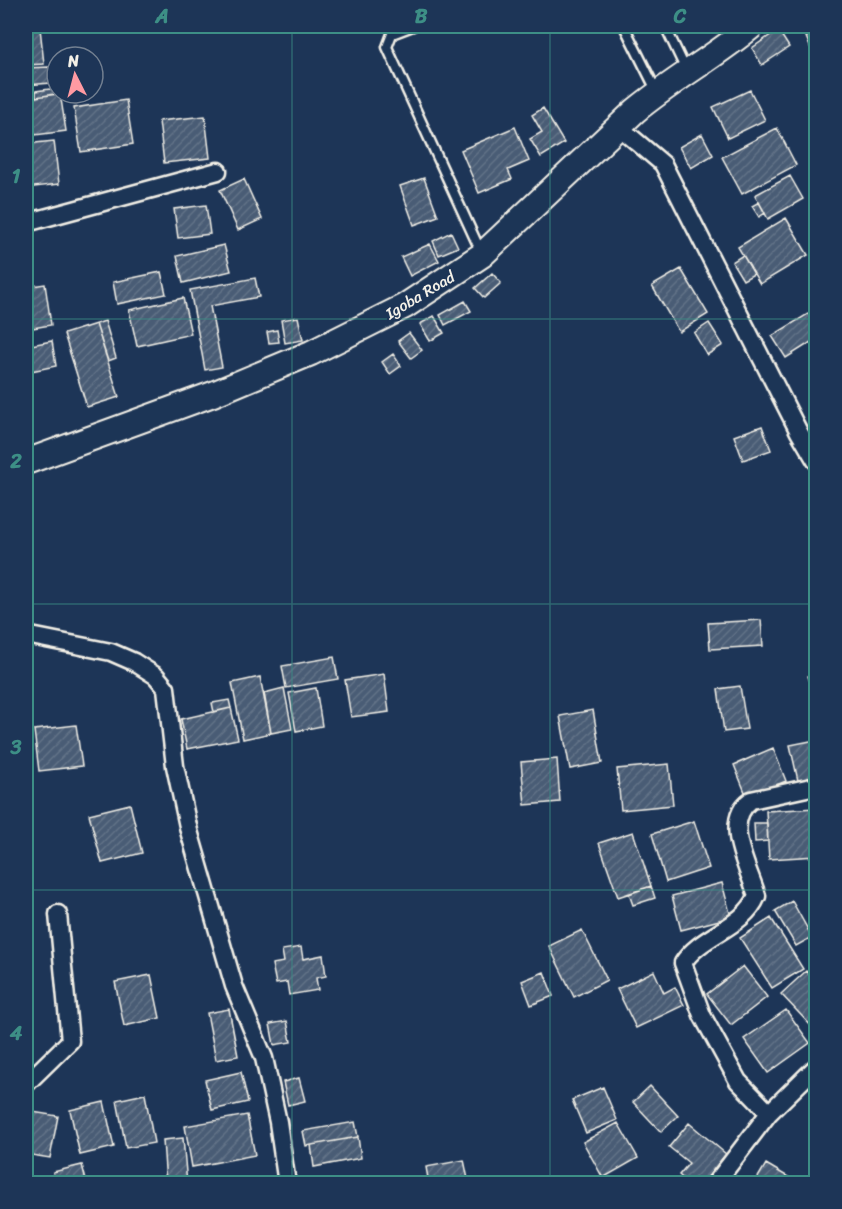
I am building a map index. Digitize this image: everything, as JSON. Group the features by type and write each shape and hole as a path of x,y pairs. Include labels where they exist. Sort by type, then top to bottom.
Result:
{"street":[{"name":"Igoba Road","path":"26,462 213,394 311,353 405,306 482,255 618,126 657,93 726,47 752,26"},
{"path":"618,126 663,164 799,432 816,461"},
{"path":"26,223 218,171"},
{"path":"26,635 111,652 134,662 156,676 166,688 175,766 189,831 234,986 264,1058 278,1122 286,1184"},
{"path":"769,1113 738,1081 702,1015 683,963 690,953 715,937 753,906 757,896 737,838 739,816 743,806 752,800 816,786"},
{"path":"26,1084 70,1041 58,914"},
{"path":"715,1184 769,1113 816,1067"}],"lane":[{"path":"413,26 392,34 387,47 482,255"},
{"path":"624,26 657,93"},
{"path":"664,26 687,73"}],"building":[{"path":"801,26 816,26 816,28 807,34"},
{"path":"40,28 44,64 26,65 26,29"},
{"path":"778,30 789,47 762,65 752,48"},
{"path":"816,33 816,61 806,37"},
{"path":"45,67 45,83 26,85 26,68"},
{"path":"45,90 45,96 36,97 36,91"},
{"path":"750,90 765,120 728,138 713,107"},
{"path":"45,96 45,105 62,105 66,131 35,135 30,98"},
{"path":"126,100 133,144 81,152 74,108"},
{"path":"543,108 564,143 541,157 530,139 542,132 532,115"},
{"path":"205,116 210,158 164,163 159,121"},
{"path":"515,127 529,161 508,170 512,179 479,193 461,150"},
{"path":"777,128 796,165 742,194 722,157"},
{"path":"702,134 713,155 691,168 679,147"},
{"path":"54,141 59,184 26,188 26,144"},
{"path":"790,176 803,199 768,219 755,195"},
{"path":"424,178 438,216 414,225 400,186"},
{"path":"244,179 262,219 238,230 220,190"},
{"path":"759,202 765,213 759,217 752,206"},
{"path":"206,205 210,234 178,238 174,209"},
{"path":"786,218 808,255 760,284 738,247"},
{"path":"451,232 458,247 439,255 433,241"},
{"path":"430,244 439,261 410,276 401,257"},
{"path":"224,245 231,271 183,283 177,256"},
{"path":"743,255 754,274 743,280 732,262"},
{"path":"681,269 708,314 679,332 652,286"},
{"path":"161,272 166,294 117,304 113,282"},
{"path":"492,273 501,283 484,298 475,288"},
{"path":"255,278 259,297 210,306 222,367 205,370 190,290"},
{"path":"45,284 51,325 26,329 26,287"},
{"path":"183,298 191,334 137,346 129,310"},
{"path":"465,301 471,311 445,325 440,315"},
{"path":"816,309 816,339 786,358 772,336"},
{"path":"434,316 444,333 430,341 420,324"},
{"path":"298,317 303,340 285,343 281,320"},
{"path":"105,321 116,358 108,361 96,324"},
{"path":"709,323 723,345 707,355 694,333"},
{"path":"96,324 119,397 87,407 64,334"},
{"path":"277,330 279,342 269,343 267,332"},
{"path":"409,333 422,350 411,358 398,341"},
{"path":"52,341 56,366 26,372 26,346"},
{"path":"393,354 401,366 390,374 382,362"},
{"path":"762,426 771,450 743,460 734,436"},
{"path":"761,620 763,646 710,649 708,623"},
{"path":"334,657 338,679 286,688 282,666"},
{"path":"384,674 389,712 351,717 345,680"},
{"path":"816,674 816,700 808,676"},
{"path":"260,677 271,733 243,739 232,683"},
{"path":"740,686 747,729 724,732 718,689"},
{"path":"284,688 292,729 271,733 264,693"},
{"path":"316,688 322,726 296,731 289,693"},
{"path":"229,700 231,708 214,712 212,703"},
{"path":"231,708 238,739 187,749 181,719"},
{"path":"593,710 602,763 570,769 560,716"},
{"path":"76,725 82,766 39,771 34,730"},
{"path":"816,740 816,781 799,785 790,745"},
{"path":"773,748 786,781 747,797 734,765"},
{"path":"557,759 560,802 525,805 521,762"},
{"path":"669,764 673,805 621,810 617,769"},
{"path":"130,804 142,853 102,863 89,814"},
{"path":"816,808 816,856 769,859 766,811"},
{"path":"694,821 709,868 666,882 652,834"},
{"path":"754,823 767,823 768,841 755,842"},
{"path":"633,832 651,886 618,897 599,843"},
{"path":"722,883 731,917 681,930 672,896"},
{"path":"651,886 655,898 633,905 629,894"},
{"path":"792,901 812,937 796,946 775,911"},
{"path":"771,918 803,969 772,988 740,938"},
{"path":"582,930 607,980 574,997 549,946"},
{"path":"301,947 303,959 323,955 326,976 316,978 318,990 289,995 287,982 276,984 272,964 284,962 282,950"},
{"path":"743,966 767,997 731,1025 707,994"},
{"path":"654,971 664,993 675,987 684,1005 636,1028 617,989"},
{"path":"806,971 816,982 816,1031 781,994"},
{"path":"544,972 553,996 531,1005 522,981"},
{"path":"151,975 160,1018 124,1026 115,982"},
{"path":"229,1009 238,1056 216,1060 207,1013"},
{"path":"786,1010 810,1043 768,1073 744,1039"},
{"path":"287,1021 291,1042 274,1045 270,1024"},
{"path":"241,1072 248,1102 212,1110 205,1080"},
{"path":"299,1078 305,1101 288,1105 283,1082"},
{"path":"650,1086 678,1116 661,1132 633,1102"},
{"path":"603,1087 617,1120 586,1133 572,1100"},
{"path":"145,1094 154,1143 126,1148 117,1100"},
{"path":"104,1102 114,1147 80,1155 70,1110"},
{"path":"26,1111 58,1116 50,1158 26,1154"},
{"path":"247,1115 255,1155 192,1167 185,1126"},
{"path":"355,1122 358,1137 306,1146 303,1131"},
{"path":"618,1123 638,1158 603,1178 583,1142"},
{"path":"689,1123 726,1154 702,1184 689,1184 679,1175 689,1163 669,1147"},
{"path":"358,1137 361,1158 314,1167 311,1145"},
{"path":"183,1138 187,1184 166,1184 163,1140"},
{"path":"464,1160 469,1184 429,1184 426,1167"},
{"path":"766,1164 800,1184 754,1184"},
{"path":"82,1165 87,1184 56,1184 53,1172"}]}
